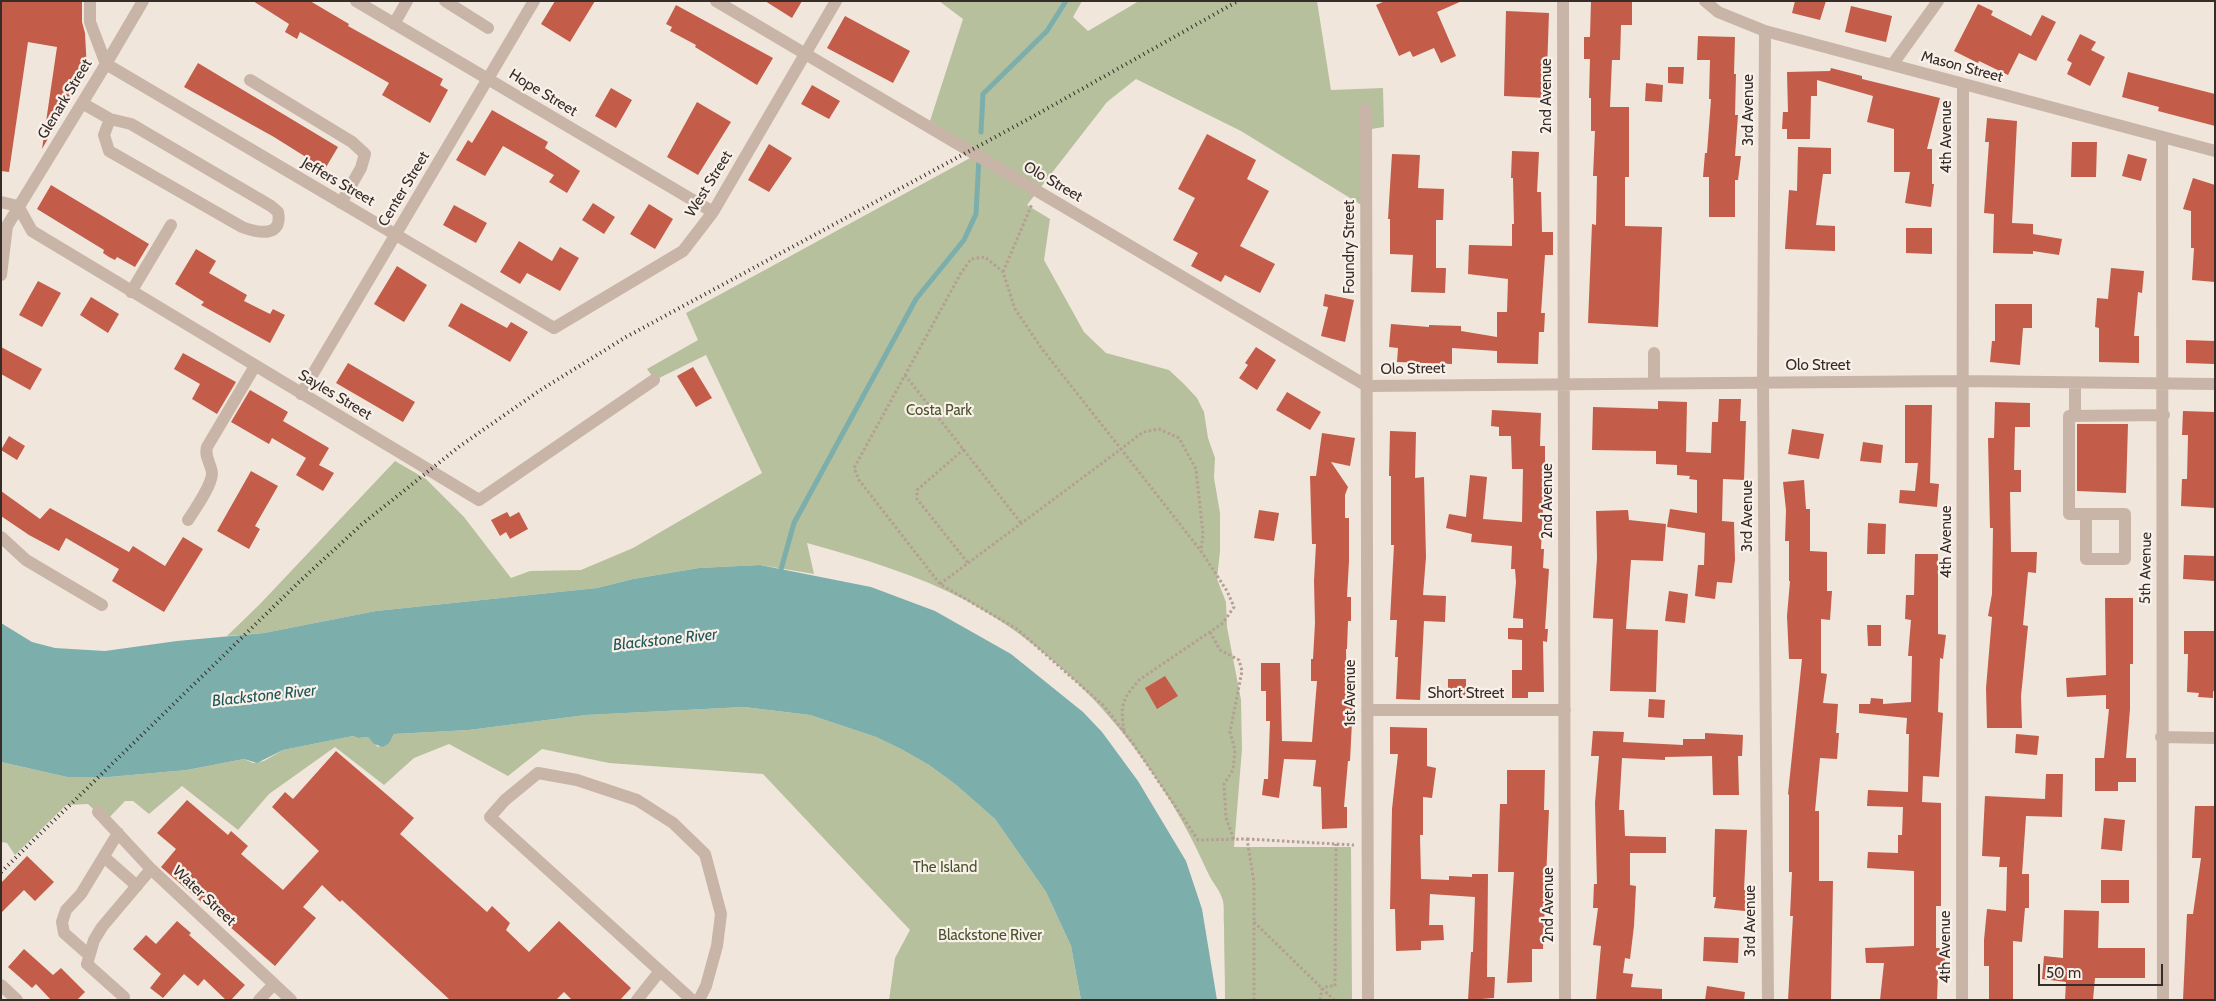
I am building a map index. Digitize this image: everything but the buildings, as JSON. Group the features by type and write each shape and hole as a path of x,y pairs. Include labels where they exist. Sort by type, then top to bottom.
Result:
{"street":[{"name":"Glenark Street","path":"1,275 7,226 106,64 90,22 90,1"},
{"path":"106,64 143,1"},
{"name":"Hope Street","path":"356,1 713,212"},
{"path":"394,24 407,1"},
{"path":"445,1 488,28"},
{"name":"Center Street","path":"301,394 534,1"},
{"name":"West Street","path":"554,328 683,251 713,212 836,1"},
{"name":"2nd Avenue","path":"1563,1 1565,1000"},
{"name":"Mason Street","path":"1705,1 1718,12 1765,31 2215,151"},
{"path":"1892,65 1938,1"},
{"name":"Olo Street","path":"724,3 969,152 1367,386 1964,381 2215,384"},
{"name":"3rd Avenue","path":"1765,31 1763,382 1768,1000"},
{"name":"Jeffers Street","path":"106,64 554,328"},
{"path":"250,80 352,142 365,154 361,168 341,203"},
{"name":"4th Avenue","path":"1962,1000 1963,84"},
{"path":"82,103 110,119 131,124 271,206 278,212 278,224 273,230 260,233 242,227 110,151 104,135 110,119"},
{"name":"Foundry Street","path":"1366,109 1367,386"},
{"name":"5th Avenue","path":"2162,136 2164,384 2161,737 2163,1000"},
{"path":"1,202 18,206"},
{"name":"Sayles Street","path":"18,206 32,232 479,500 654,380"},
{"path":"131,292 171,225"},
{"path":"1654,353 1654,383"},
{"path":"188,520 210,482 212,472 205,453 207,448 255,366"},
{"path":"2075,382 2075,416"},
{"name":"1st Avenue","path":"1367,386 1368,1000"},
{"path":"2086,514 2086,559 2125,559 2125,514 2086,514 2069,514 2069,416 2164,415"},
{"path":"1,537 26,560 102,604"},
{"name":"Short Street","path":"1367,710 1565,710"},
{"path":"2161,737 2215,738"},
{"path":"692,1000 490,817 538,772 577,780 636,800 673,823 705,854 721,914 717,946 706,986 699,1000"},
{"name":"Water Street","path":"98,812 151,869 291,1000"},
{"path":"89,956 64,933 62,922 66,910 81,894 118,833"},
{"path":"104,857 137,886"},
{"path":"124,996 87,964 94,940 102,927 151,869"},
{"path":"637,1000 660,971"},
{"path":"259,1000 274,984"},
{"path":"1,985 17,1000"}],"path":[{"path":"1002,272 1038,192"},
{"path":"1124,731 1120,710 1129,692 1139,680 1223,623 1234,607 1227,591 1201,551 1042,349 1015,309 1002,272 984,258 971,259 961,273 854,468 864,488 940,584 1018,629 1104,706 1124,731 1198,840 1247,839 1355,845"},
{"path":"905,375 1021,523"},
{"path":"940,584 1143,432 1159,429 1179,438 1196,469 1203,534 1201,551"},
{"path":"964,450 917,490 917,499 968,563"},
{"path":"1210,632 1220,650 1239,660 1242,671 1230,732 1234,750 1233,770 1224,784 1226,818 1234,840"},
{"path":"1247,839 1254,882 1254,1000"},
{"path":"1322,989 1328,986 1335,986 1336,844"},
{"path":"1254,922 1334,1000"},
{"path":"1320,1000 1322,989"}],"green space":[{"name":"Costa Park","path":"939,1 1082,1 1073,17 1088,31 1139,1 1317,1 1331,90 1383,88 1384,127 1365,130 1363,206 1241,131 1136,79 1107,102 1027,205 1050,219 1044,260 1084,332 1106,353 1169,370 1197,398 1204,412 1208,438 1215,458 1214,478 1220,513 1220,551 1217,579 1226,602 1227,627 1241,700 1242,749 1234,847 1351,847 1352,1000 1225,1000 1224,907 1221,895 1166,793 1139,754 1110,718 1079,684 1044,653 1007,625 967,601 929,583 868,561 807,543 814,574 760,565 699,568 633,579 597,588 376,611 264,633 227,636 260,604 395,461 426,479 464,517 511,578 530,571 581,570 633,548 762,473 706,355 655,380 647,369 698,340 686,313 981,152 930,121 963,19"},
{"name":"The Island","path":"744,707 810,715 876,737 929,765 955,784 995,819 1046,892 1071,946 1081,1000 889,1000 895,958 910,930 763,774 609,763 542,749 508,776 449,744 414,758 384,785 335,747 269,794 238,830 182,786 149,814 133,801 125,801 106,821 88,804 66,805 15,855 7,843 1,842 1,762 67,777 109,777 187,770 244,759 253,763 264,761 283,750 353,736 358,738 368,737 378,747 391,739 394,734 469,730 586,715"}],"water":[{"name":"Blackstone River","path":"760,565 871,587 935,611 1011,654 1083,712 1102,732 1138,781 1186,861 1202,909 1217,1000 1081,1000 1071,946 1046,892 995,819 955,784 929,765 901,749 876,737 810,715 744,707 586,715 469,730 394,734 389,743 383,747 374,744 368,737 358,738 353,736 283,750 257,763 244,759 187,770 109,777 67,777 1,762 1,623 32,642 55,648 105,651 177,641 264,633 376,611 597,588 633,579 699,568"}],"waterway":[{"path":"981,132 983,94 1047,31 1066,1"},
{"path":"780,573 794,523 916,299 964,240 976,214 979,157"}],"railway":[{"path":"1,872 299,582 361,525 460,446 539,391 626,337 1034,116 1238,1"}]}
